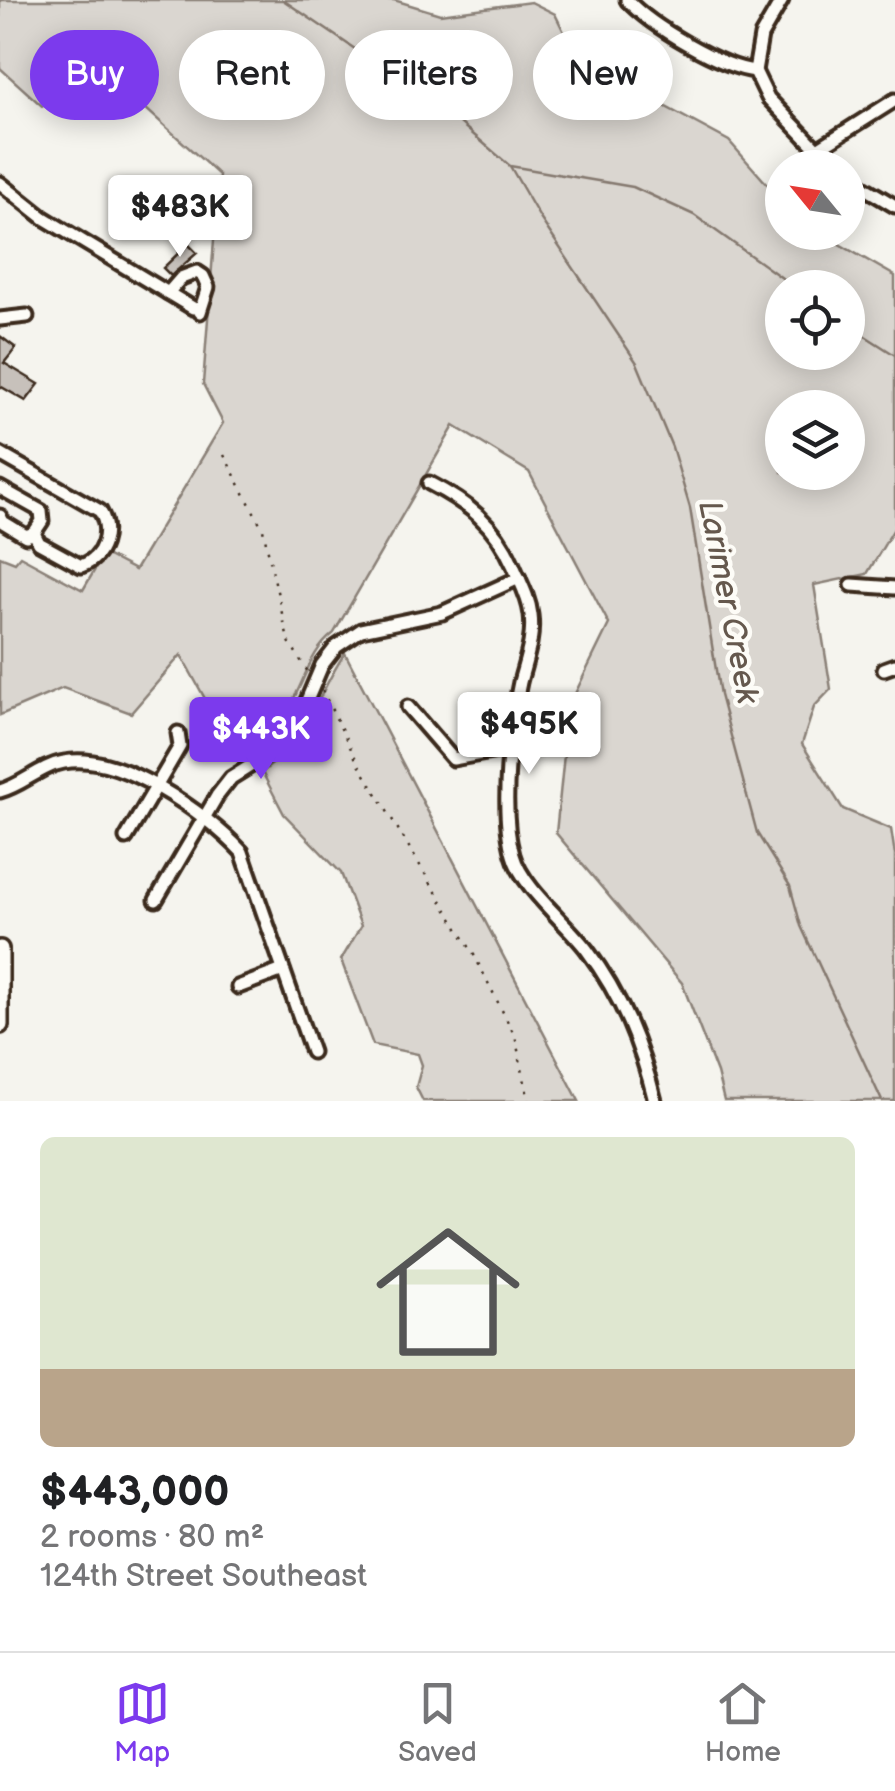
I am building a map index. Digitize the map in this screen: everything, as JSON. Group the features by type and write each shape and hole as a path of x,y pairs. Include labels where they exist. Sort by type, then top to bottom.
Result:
{"main road":[{"path":"0,949 0,1025"}],"street":[{"path":"627,0 638,12 692,44 737,69 754,71"},
{"path":"782,0 761,36 754,71 768,98 816,150 895,100"},
{"path":"0,183 44,218 196,310 208,287 204,276 197,272 181,278 168,293"},
{"path":"865,188 895,206"},
{"path":"0,318 27,316"},
{"path":"0,454 100,511 107,523 106,538 98,553 92,562 81,566 39,543 34,533"},
{"path":"429,483 484,517 506,548 527,594 531,646 520,683 509,750 508,824 513,856 523,877 614,988 634,1029 655,1101"},
{"path":"0,516 2,522 26,536 34,533 42,521 40,512 1,494"},
{"path":"156,900 217,796 232,778 270,753 303,710 322,665 336,647 361,630 442,614 519,578"},
{"path":"852,584 895,588"},
{"path":"408,707 453,759 509,750"},
{"path":"126,838 180,746 178,734"},
{"path":"0,791 14,788 37,772 62,762 88,760 120,769 206,818 242,852 312,1052"},
{"path":"238,987 283,970"}],"path":[{"path":"224,454 267,538 288,640 329,701 358,763 473,952 515,1036 529,1101"}],"shaded area":[{"path":"0,0 394,0 440,14 531,2 555,14 563,30 533,30 533,120 673,120 673,111 729,141 765,182 765,250 850,250 895,276 895,527 867,574 814,585 831,689 814,707 802,744 843,809 891,829 895,855 895,1101 724,1101 682,983 556,833 569,706 609,624 529,472 454,426 334,633 314,656 288,709 269,733 237,757 181,655 131,713 63,688 0,715 0,556 15,562 20,556 83,590 104,554 135,570 223,423 203,384 219,175 158,120 159,30 30,30 30,95 0,68"},
{"path":"345,653 579,1101 423,1101 416,1087 422,1065 418,1054 373,1045 341,960 361,926 341,873 284,814 262,772 302,730"}],"building":[{"path":"188,244 197,253 171,276 163,268"},
{"path":"0,336 16,348 4,363 39,384 26,401 0,386"}],"waterway":[{"name":"Larimer Creek","path":"283,0 446,111 510,166 637,363 672,447 690,508 720,695 757,833 790,886 801,926 882,1101"},
{"path":"510,166 633,187 694,215 771,270"},
{"path":"865,336 895,355"}]}
